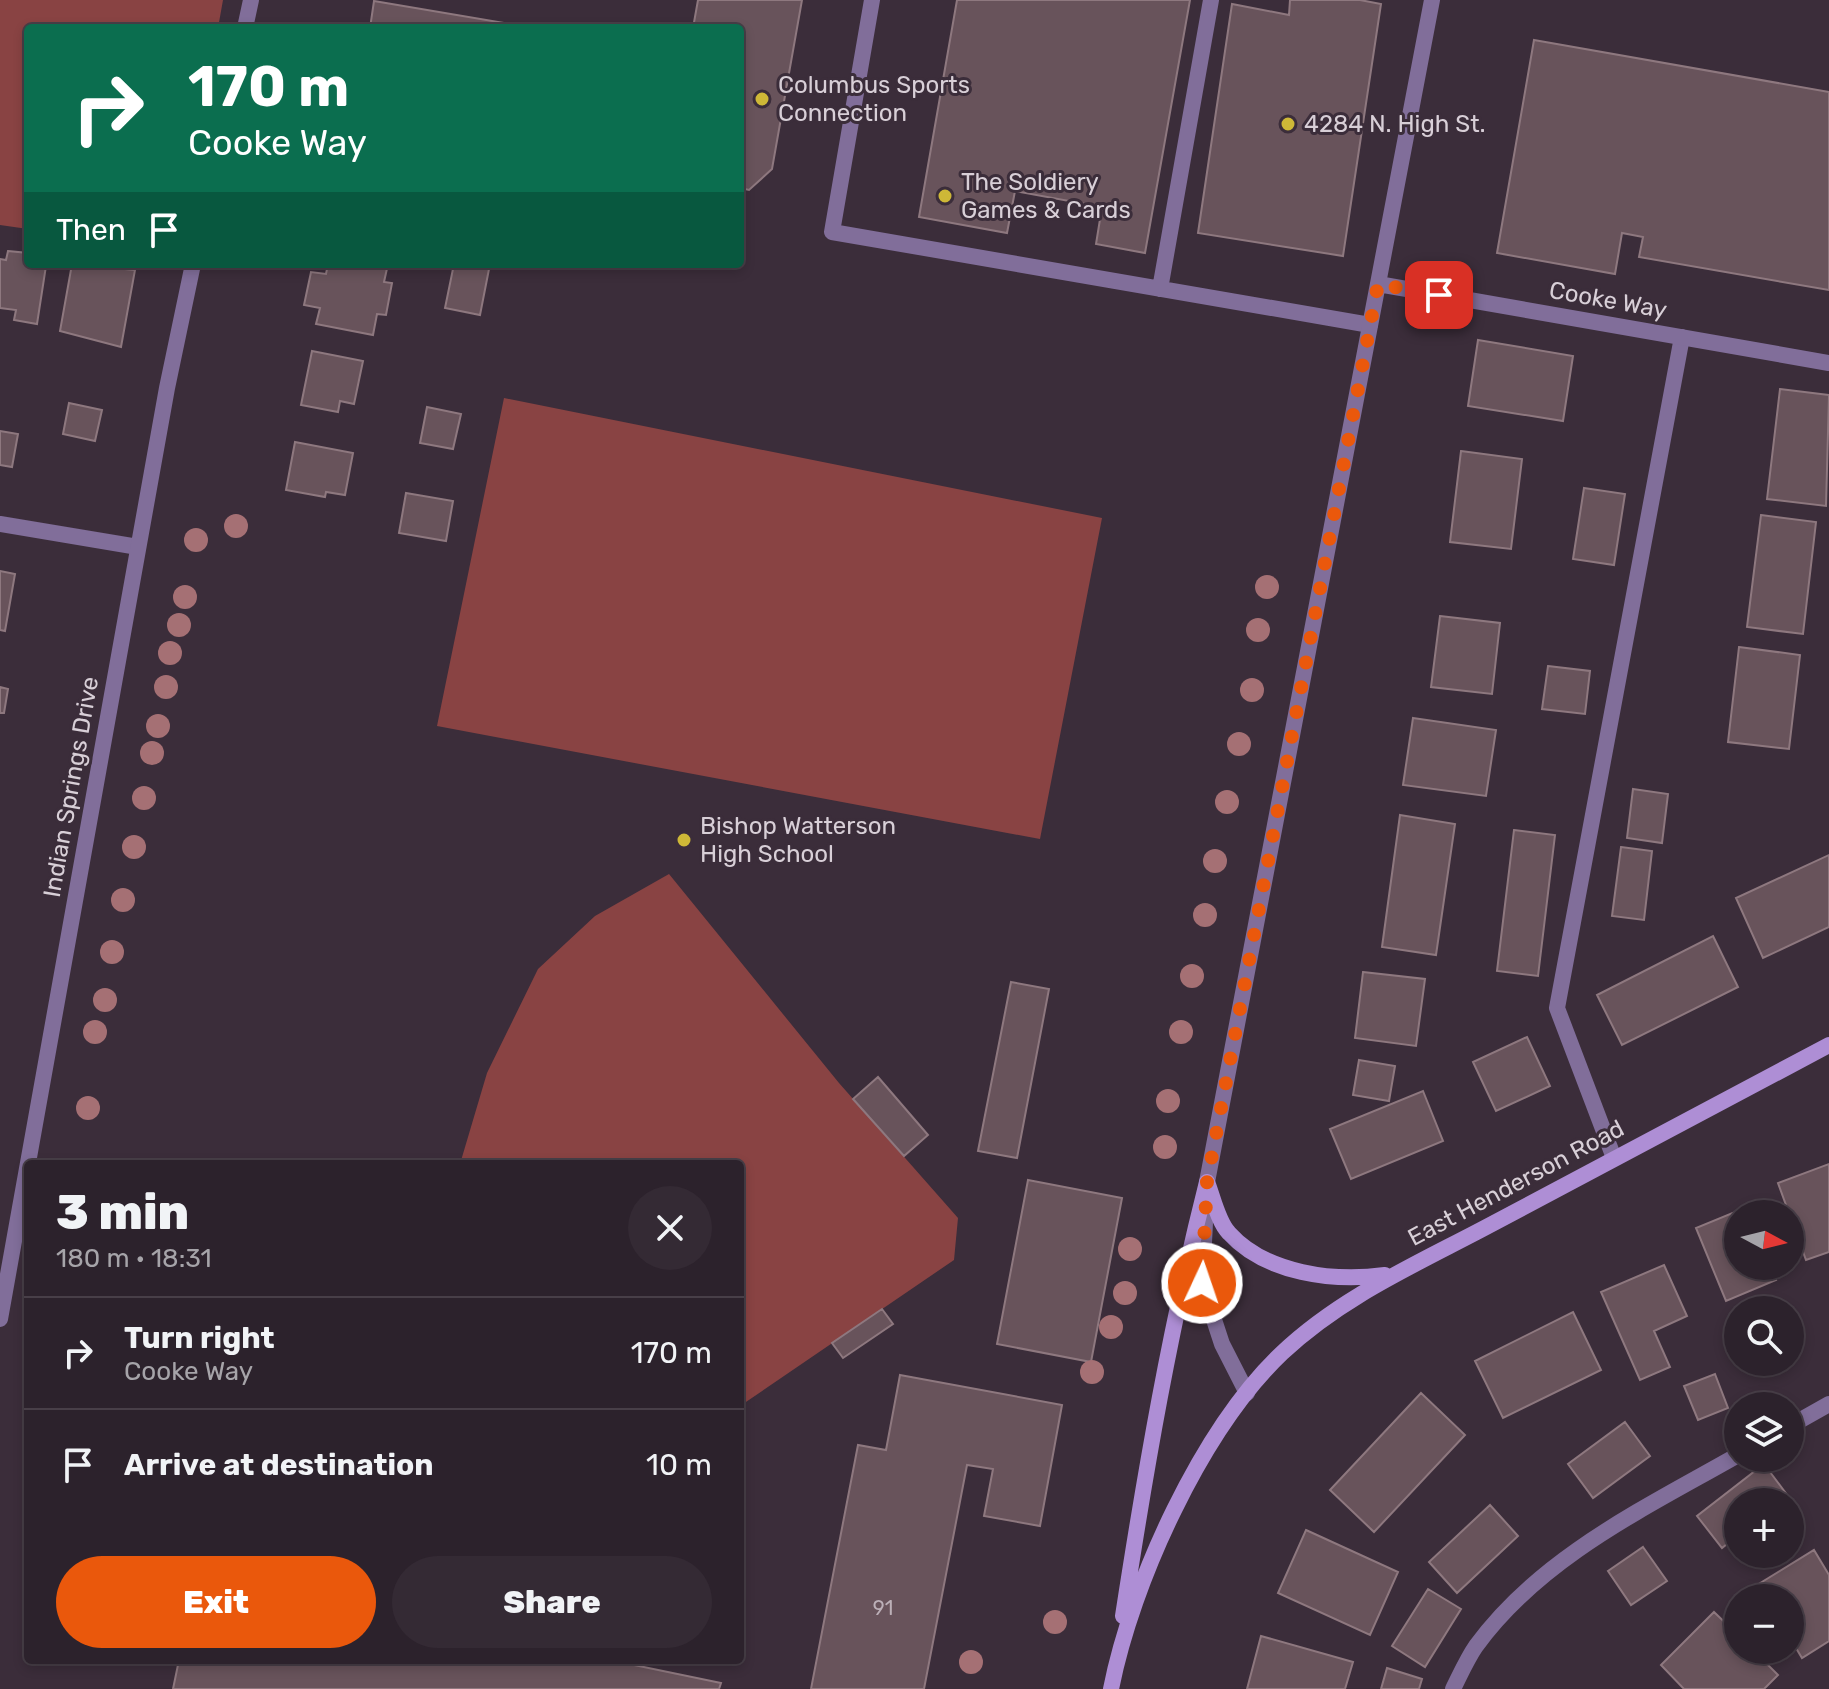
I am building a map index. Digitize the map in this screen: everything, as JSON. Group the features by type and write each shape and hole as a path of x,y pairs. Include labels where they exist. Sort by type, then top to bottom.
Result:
{"main road":[{"name":"East Henderson Road","path":"1112,1685 1143,1578 1188,1482 1247,1393 1280,1354 1314,1326 1390,1275 1829,1045"},
{"path":"1207,1182 1227,1232 1256,1253 1287,1268 1321,1276 1356,1279 1390,1275"},
{"path":"1112,1685 1157,1399 1207,1182"}],"street":[{"path":"246,24 251,0"},
{"path":"872,0 832,232 1370,325"},
{"path":"1160,289 1211,0"},
{"path":"1247,1393 1222,1344 1202,1283 1207,1182 1432,0"},
{"name":"Indian Springs Drive","path":"28,1160 138,547 192,268"},
{"name":"Cooke Way","path":"1378,284 1829,363"},
{"path":"1614,1158 1557,1008 1682,337"},
{"path":"0,524 138,547"},
{"name":"Indian Springs Drive","path":"0,1319 24,1185"},
{"path":"1804,1418 1829,1404"},
{"path":"1453,1689 1476,1647 1510,1608 1585,1542 1724,1463"}],"shaded area":[{"path":"0,0 223,0 219,24 24,24 24,228 0,225"},
{"path":"504,398 1102,518 1040,839 437,726"},
{"path":"669,874 839,1083 958,1218 954,1260 744,1403 744,1160 461,1160 487,1073 538,969 595,916"}],"building":[{"name":"Columbus Sports Connection","path":"698,0 802,0 772,169 749,190 744,189 744,24 694,24"},
{"path":"957,0 1190,0 1145,253 1096,244 1102,207 1015,191 1007,233 919,217"},
{"name":"4284 N. High St.","path":"1290,0 1360,0 1381,4 1343,256 1198,233 1232,4 1289,15"},
{"path":"374,1 510,24 371,24"},
{"path":"1534,40 1829,92 1829,290 1639,257 1643,237 1622,233 1615,274 1497,253"},
{"path":"8,251 24,253 24,268 46,268 37,324 14,320 16,310 0,308 0,259 6,260"},
{"path":"71,268 135,270 121,347 60,331"},
{"path":"327,268 387,268 384,282 392,283 386,315 377,314 373,335 316,324 320,308 304,305 311,272 326,274"},
{"path":"453,268 489,268 480,315 445,308"},
{"path":"1478,340 1573,356 1563,421 1468,406"},
{"path":"312,351 363,361 354,404 340,401 338,412 301,405"},
{"path":"1780,389 1829,395 1826,506 1767,499"},
{"path":"69,403 102,410 95,441 63,434"},
{"path":"427,407 461,414 453,449 420,443"},
{"path":"0,431 18,434 12,467 0,465"},
{"path":"295,442 353,453 345,495 326,492 325,497 286,490"},
{"path":"1461,451 1522,459 1511,549 1450,542"},
{"path":"1584,488 1625,494 1614,565 1573,559"},
{"path":"406,493 453,501 446,541 399,533"},
{"path":"1761,515 1816,522 1803,634 1747,627"},
{"path":"0,571 15,574 5,631 0,630"},
{"path":"1440,616 1500,623 1492,694 1431,687"},
{"path":"1739,647 1800,655 1789,749 1728,742"},
{"path":"1548,666 1590,671 1585,714 1542,709"},
{"path":"0,687 8,689 4,713 0,713"},
{"path":"1413,718 1496,730 1486,796 1403,785"},
{"path":"1633,789 1668,794 1662,843 1627,838"},
{"path":"1400,815 1455,824 1436,955 1382,947"},
{"path":"1514,830 1555,835 1538,976 1497,971"},
{"path":"1621,847 1652,851 1644,920 1612,916"},
{"path":"1829,855 1829,927 1763,958 1736,898"},
{"path":"1713,936 1738,987 1622,1045 1597,995"},
{"path":"1363,972 1425,979 1416,1046 1355,1038"},
{"path":"1011,982 1049,989 1017,1158 978,1151"},
{"path":"1527,1037 1550,1086 1496,1111 1473,1062"},
{"path":"1359,1060 1395,1066 1389,1101 1353,1095"},
{"path":"878,1077 928,1135 904,1156 853,1099"},
{"path":"1423,1091 1443,1141 1351,1179 1330,1129"},
{"path":"1829,1164 1829,1252 1806,1260 1804,1200 1784,1200 1778,1183"},
{"path":"1028,1180 1122,1198 1091,1362 997,1344"},
{"path":"1724,1216 1724,1280 1776,1280 1738,1296 1724,1296 1696,1228"},
{"path":"1664,1265 1687,1316 1654,1331 1670,1367 1640,1380 1601,1292"},
{"path":"882,1309 893,1324 843,1358 832,1343"},
{"path":"1573,1312 1601,1370 1503,1418 1475,1361"},
{"path":"1715,1374 1724,1398 1724,1410 1698,1420 1684,1386"},
{"path":"900,1375 1062,1405 1040,1526 984,1516 993,1469 967,1465 924,1689 811,1689 858,1445 886,1450"},
{"path":"1421,1393 1465,1435 1374,1532 1330,1490"},
{"path":"1625,1422 1650,1456 1593,1498 1568,1464"},
{"path":"1754,1472 1770,1472 1782,1488 1733,1488"},
{"path":"1724,1495 1724,1546 1722,1548 1697,1516"},
{"path":"1490,1505 1518,1536 1457,1593 1429,1562"},
{"path":"1306,1530 1398,1572 1370,1635 1278,1593"},
{"path":"1643,1547 1667,1581 1631,1605 1608,1571"},
{"path":"1814,1550 1829,1575 1829,1641 1804,1657 1804,1584 1759,1584 1785,1568 1804,1568 1804,1556"},
{"path":"1428,1589 1461,1609 1425,1667 1392,1646"},
{"path":"1714,1612 1724,1622 1724,1664 1767,1664 1778,1675 1764,1689 1684,1689 1661,1665"},
{"path":"1261,1636 1353,1662 1345,1689 1247,1689"},
{"path":"178,1664 629,1664 721,1683 719,1689 173,1689"},
{"path":"1387,1668 1422,1679 1419,1689 1381,1689"}],"place":[{"name":"Columbus Sports Connection","path":"762,99"},
{"name":"4284 N. High St.","path":"1288,124"},
{"name":"The Soldiery Games & Cards","path":"945,196"},
{"name":"Bishop Watterson High School","path":"684,840"}],"route":[{"path":"1202,1283 1207,1182 1378,284 1439,295"}]}
